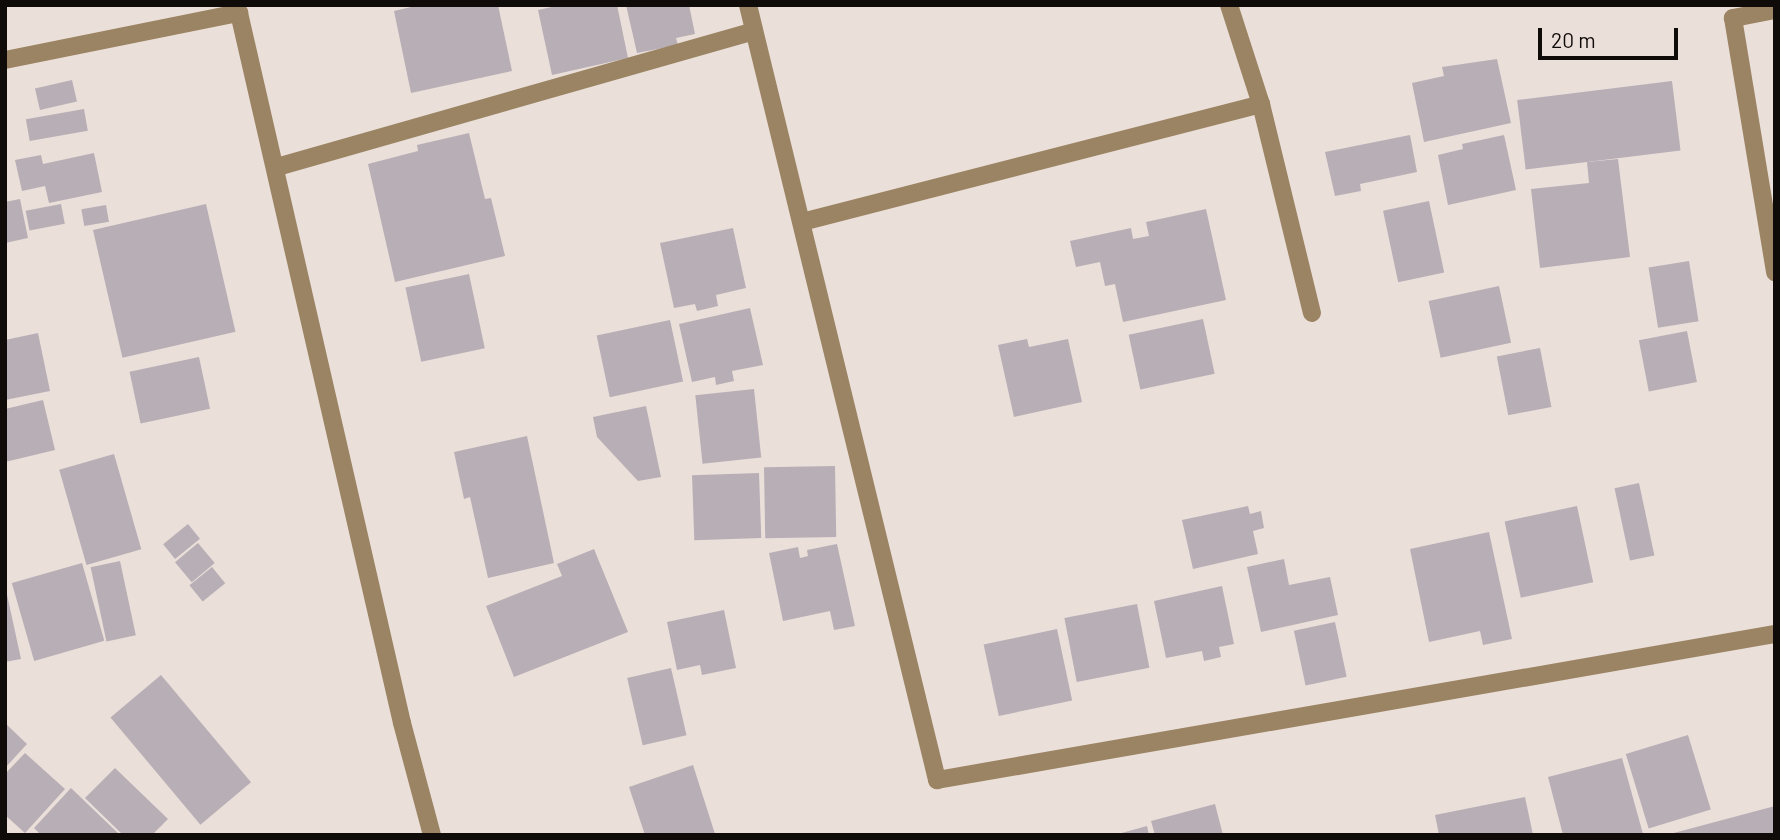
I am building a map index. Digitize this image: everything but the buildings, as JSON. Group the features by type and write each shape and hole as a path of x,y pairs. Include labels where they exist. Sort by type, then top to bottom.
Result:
{"street":[{"path":"748,5 937,780 1775,634"},
{"path":"1229,5 1261,104 1312,313"},
{"path":"5,60 238,9 277,167 398,709 432,835"},
{"path":"1775,10 1733,18 1775,273"},
{"path":"277,167 754,31"},
{"path":"802,222 1261,104"}]}
